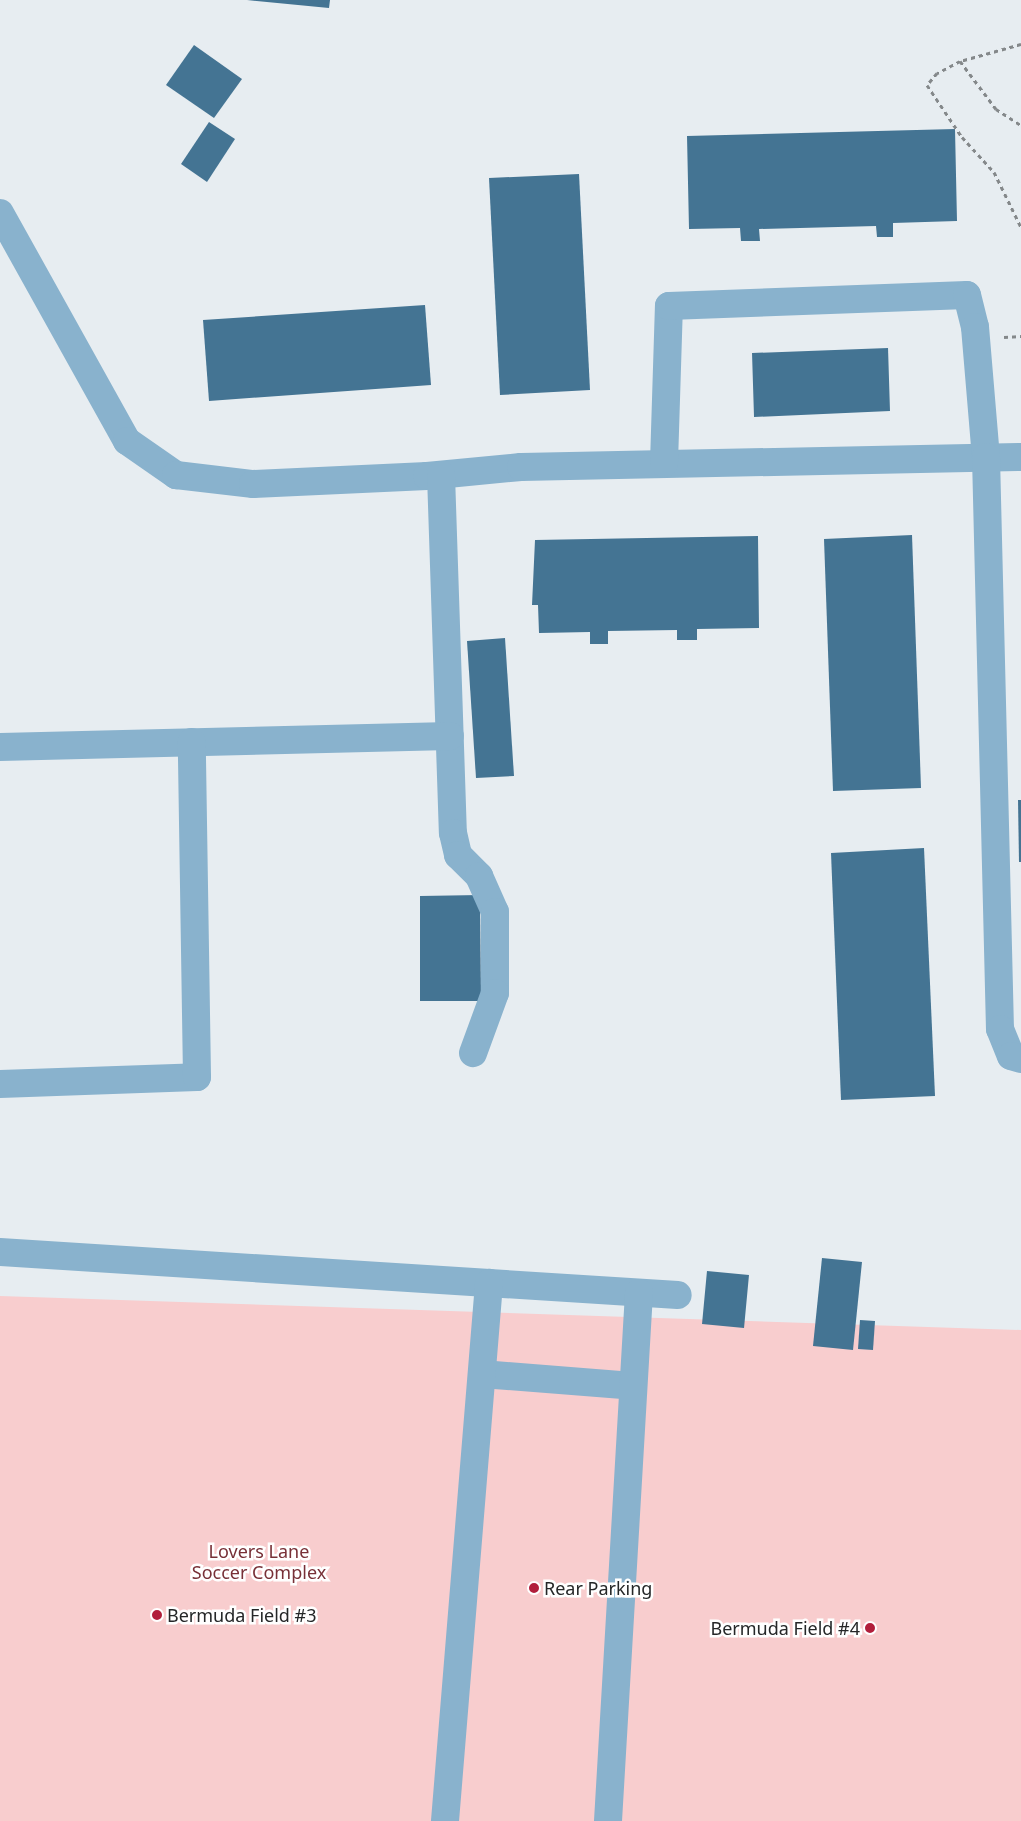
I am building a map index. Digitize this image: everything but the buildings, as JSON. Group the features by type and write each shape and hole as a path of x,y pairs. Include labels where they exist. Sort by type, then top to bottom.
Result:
{"lane":[{"path":"0,213 127,441 176,475 253,484 441,475 520,467 1021,457"},
{"path":"664,463 669,306 967,295 976,327 986,457 1000,1029 1011,1056 1021,1059"},
{"path":"441,475 450,736 458,855 479,876 495,912 495,993 473,1053"},
{"path":"0,747 450,736"},
{"path":"0,1084 197,1076 192,742"},
{"path":"0,1252 678,1295"},
{"path":"445,1821 489,1283"},
{"path":"608,1821 639,1293"},
{"path":"482,1374 633,1386"}],"path":[{"path":"1021,44 960,61 937,73 927,85 962,137 994,172 1021,227"},
{"path":"960,61 984,96 1021,125"}],"green space":[{"name":"Lovers Lane Soccer Complex","path":"0,1296 1021,1330 1021,1821 0,1821"}],"place":[{"name":"Rear Parking","path":"534,1588"},
{"name":"Bermuda Field #3","path":"157,1615"},
{"name":"Bermuda Field #4","path":"870,1628"}]}
